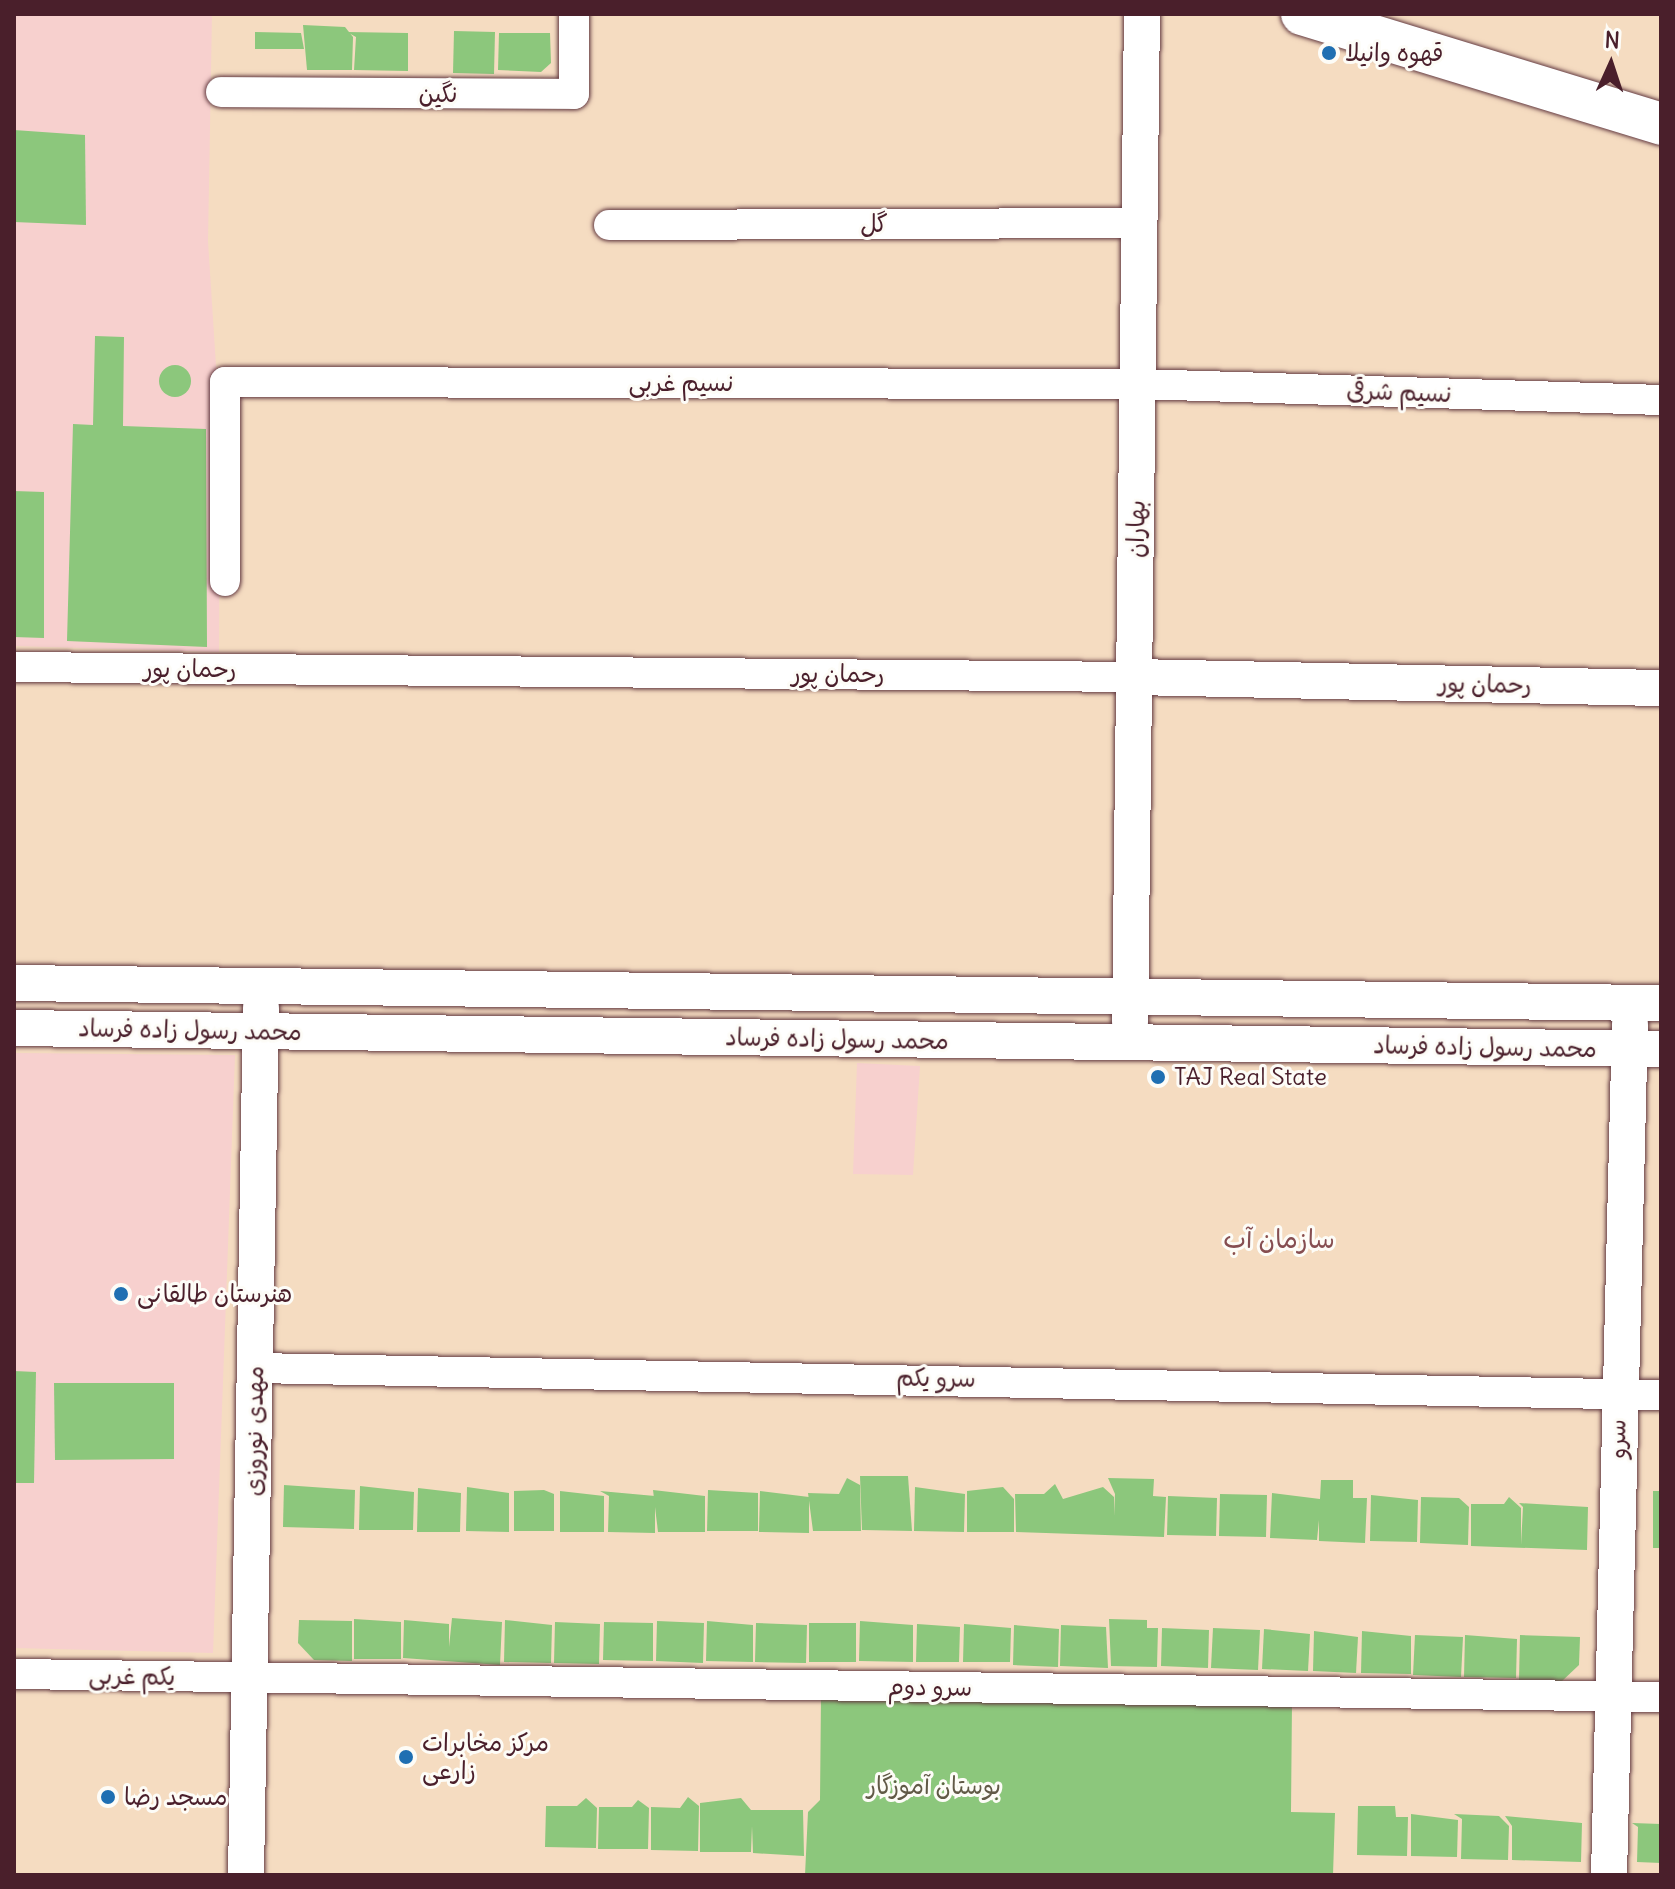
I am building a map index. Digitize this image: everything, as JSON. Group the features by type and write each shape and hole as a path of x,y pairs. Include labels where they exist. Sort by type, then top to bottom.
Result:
{"main road":[{"path":"1302,14 1661,124"}],"street":[{"name":"نگین","path":"221,92 574,94 574,14"},
{"name":"بهاران","path":"1130,1043 1142,14"},
{"name":"گل","path":"609,225 1139,223"},
{"name":"نسیم غربی","path":"225,581 225,382 1138,384"},
{"name":"نسیم شرقی","path":"1138,384 1661,400"},
{"name":"رحمان پور","path":"14,667 1134,677 1661,688"},
{"name":"محمد رسول زاده فرساد","path":"14,983 1646,1003"},
{"name":"مهدی نوروزی","path":"246,1875 261,987"},
{"path":"740,1037 741,992"},
{"name":"سرو","path":"1609,1875 1618,1395 1646,1003"},
{"name":"محمد رسول زاده فرساد","path":"14,1028 1645,1049"},
{"name":"سرو یکم","path":"255,1368 1661,1395"},
{"name":"یکم غربی","path":"14,1674 250,1679"},
{"name":"سرو دوم","path":"250,1679 1661,1697"}],"shaded area":[{"path":"14,14 212,14 208,241 220,428 219,652 14,646"},
{"name":"هنرستان طالقانی","path":"14,1053 235,1055 213,1653 14,1648"},
{"path":"857,1063 920,1066 913,1175 853,1174"}],"green space":[{"path":"303,25 345,27 353,37 352,70 307,70"},
{"path":"454,31 495,32 494,74 453,73"},
{"path":"255,32 301,33 304,49 255,49"},
{"path":"347,32 408,33 408,71 354,70 356,37"},
{"path":"499,33 550,33 551,63 541,72 498,70"},
{"path":"14,130 85,135 86,225 14,222"},
{"path":"95,336 124,337 123,426 206,429 207,647 67,641 73,424 93,425"},
{"path":"175,365 187,369 191,381 187,393 175,397 163,393 159,381 163,369"},
{"path":"14,491 44,492 44,638 14,637"},
{"path":"14,1371 36,1372 34,1483 14,1483"},
{"path":"54,1383 174,1383 174,1459 55,1460"},
{"path":"860,1476 908,1476 912,1531 862,1530"},
{"path":"847,1478 860,1485 861,1531 813,1531 808,1493 839,1494"},
{"path":"1108,1478 1154,1479 1153,1496 1166,1497 1164,1537 1016,1532 1015,1494 1044,1494 1055,1484 1063,1499 1103,1487 1114,1497 1114,1516 1115,1494"},
{"path":"1321,1480 1353,1480 1353,1498 1367,1498 1365,1543 1319,1541 1319,1520 1317,1540 1270,1538 1272,1493 1320,1499"},
{"path":"284,1485 355,1490 354,1529 283,1527"},
{"path":"360,1486 414,1492 413,1530 359,1530"},
{"path":"467,1487 509,1493 509,1532 466,1531"},
{"path":"915,1487 965,1494 964,1532 914,1531"},
{"path":"1003,1487 1014,1499 1014,1532 967,1532 967,1491"},
{"path":"418,1488 461,1493 460,1532 417,1532"},
{"path":"544,1490 554,1494 554,1531 514,1531 514,1491"},
{"path":"653,1490 705,1496 705,1532 658,1532"},
{"path":"708,1490 758,1493 758,1531 707,1531"},
{"path":"560,1491 604,1496 604,1532 560,1532"},
{"path":"600,1491 655,1496 655,1533 608,1532 609,1496"},
{"path":"760,1491 809,1497 809,1533 759,1532"},
{"path":"1653,1491 1661,1491 1661,1548 1653,1548"},
{"path":"1220,1494 1267,1495 1266,1537 1219,1536"},
{"path":"1371,1495 1418,1500 1417,1542 1370,1541"},
{"path":"1168,1496 1217,1498 1216,1536 1167,1535"},
{"path":"1421,1497 1459,1498 1469,1507 1468,1545 1420,1543"},
{"path":"1509,1497 1521,1508 1521,1545 1523,1507 1519,1503 1588,1507 1587,1550 1471,1546 1471,1504 1504,1504"},
{"path":"452,1618 502,1622 500,1665 403,1658 404,1620 449,1624 449,1647"},
{"path":"354,1619 401,1622 401,1659 354,1659"},
{"path":"1109,1619 1147,1620 1147,1628 1158,1628 1157,1667 1111,1666"},
{"path":"299,1620 352,1621 352,1661 314,1660 298,1643"},
{"path":"505,1620 552,1625 551,1663 504,1662"},
{"path":"657,1621 704,1623 703,1663 656,1661"},
{"path":"707,1621 753,1625 753,1662 706,1661"},
{"path":"860,1621 913,1625 913,1662 859,1661"},
{"path":"555,1622 600,1624 599,1664 554,1663"},
{"path":"604,1622 653,1623 653,1661 603,1660"},
{"path":"756,1623 807,1625 806,1663 755,1662"},
{"path":"809,1623 856,1623 856,1662 809,1662"},
{"path":"917,1624 960,1627 959,1662 916,1662"},
{"path":"964,1624 1011,1628 1010,1662 963,1662"},
{"path":"1014,1625 1059,1629 1058,1667 1013,1665"},
{"path":"1061,1625 1106,1627 1108,1668 1060,1666"},
{"path":"1162,1628 1209,1630 1208,1668 1161,1666"},
{"path":"1213,1628 1260,1630 1258,1670 1211,1668"},
{"path":"1264,1629 1310,1634 1308,1671 1262,1669"},
{"path":"1314,1631 1358,1637 1356,1673 1313,1671"},
{"path":"1362,1631 1411,1636 1411,1674 1361,1673"},
{"path":"1415,1635 1463,1637 1461,1677 1413,1675"},
{"path":"1465,1635 1517,1639 1516,1678 1464,1677"},
{"path":"1520,1635 1580,1637 1579,1665 1561,1682 1519,1680"},
{"name":"بوستان آموزگار","path":"821,1695 1292,1702 1291,1812 1335,1813 1333,1875 805,1875 808,1812 820,1800"},
{"path":"688,1797 699,1806 698,1851 651,1850 651,1807 680,1808"},
{"path":"586,1798 597,1808 596,1848 545,1847 546,1806 577,1806"},
{"path":"741,1798 751,1810 803,1810 804,1856 753,1853 752,1826 751,1852 700,1852 700,1803"},
{"path":"638,1800 649,1808 648,1849 598,1849 599,1807 632,1807"},
{"path":"1358,1806 1395,1806 1396,1817 1408,1817 1407,1856 1357,1855"},
{"path":"1411,1814 1458,1820 1457,1857 1411,1856"},
{"path":"1454,1814 1499,1816 1509,1826 1508,1860 1461,1859 1462,1819"},
{"path":"1505,1816 1582,1823 1581,1862 1512,1860 1512,1826"},
{"path":"1632,1823 1661,1824 1661,1863 1637,1862 1638,1827"}],"place":[{"name":"قهوه وانیلا","path":"1329,53"},
{"name":"TAJ Real State","path":"1158,1077"},
{"name":"هنرستان طالقانی","path":"121,1294"},
{"name":"مرکز مخابرات زارعی","path":"406,1757"},
{"name":"مسجد رضا","path":"108,1797"}],"district":[{"name":"سازمان آب","path":"1279,1239"}]}
